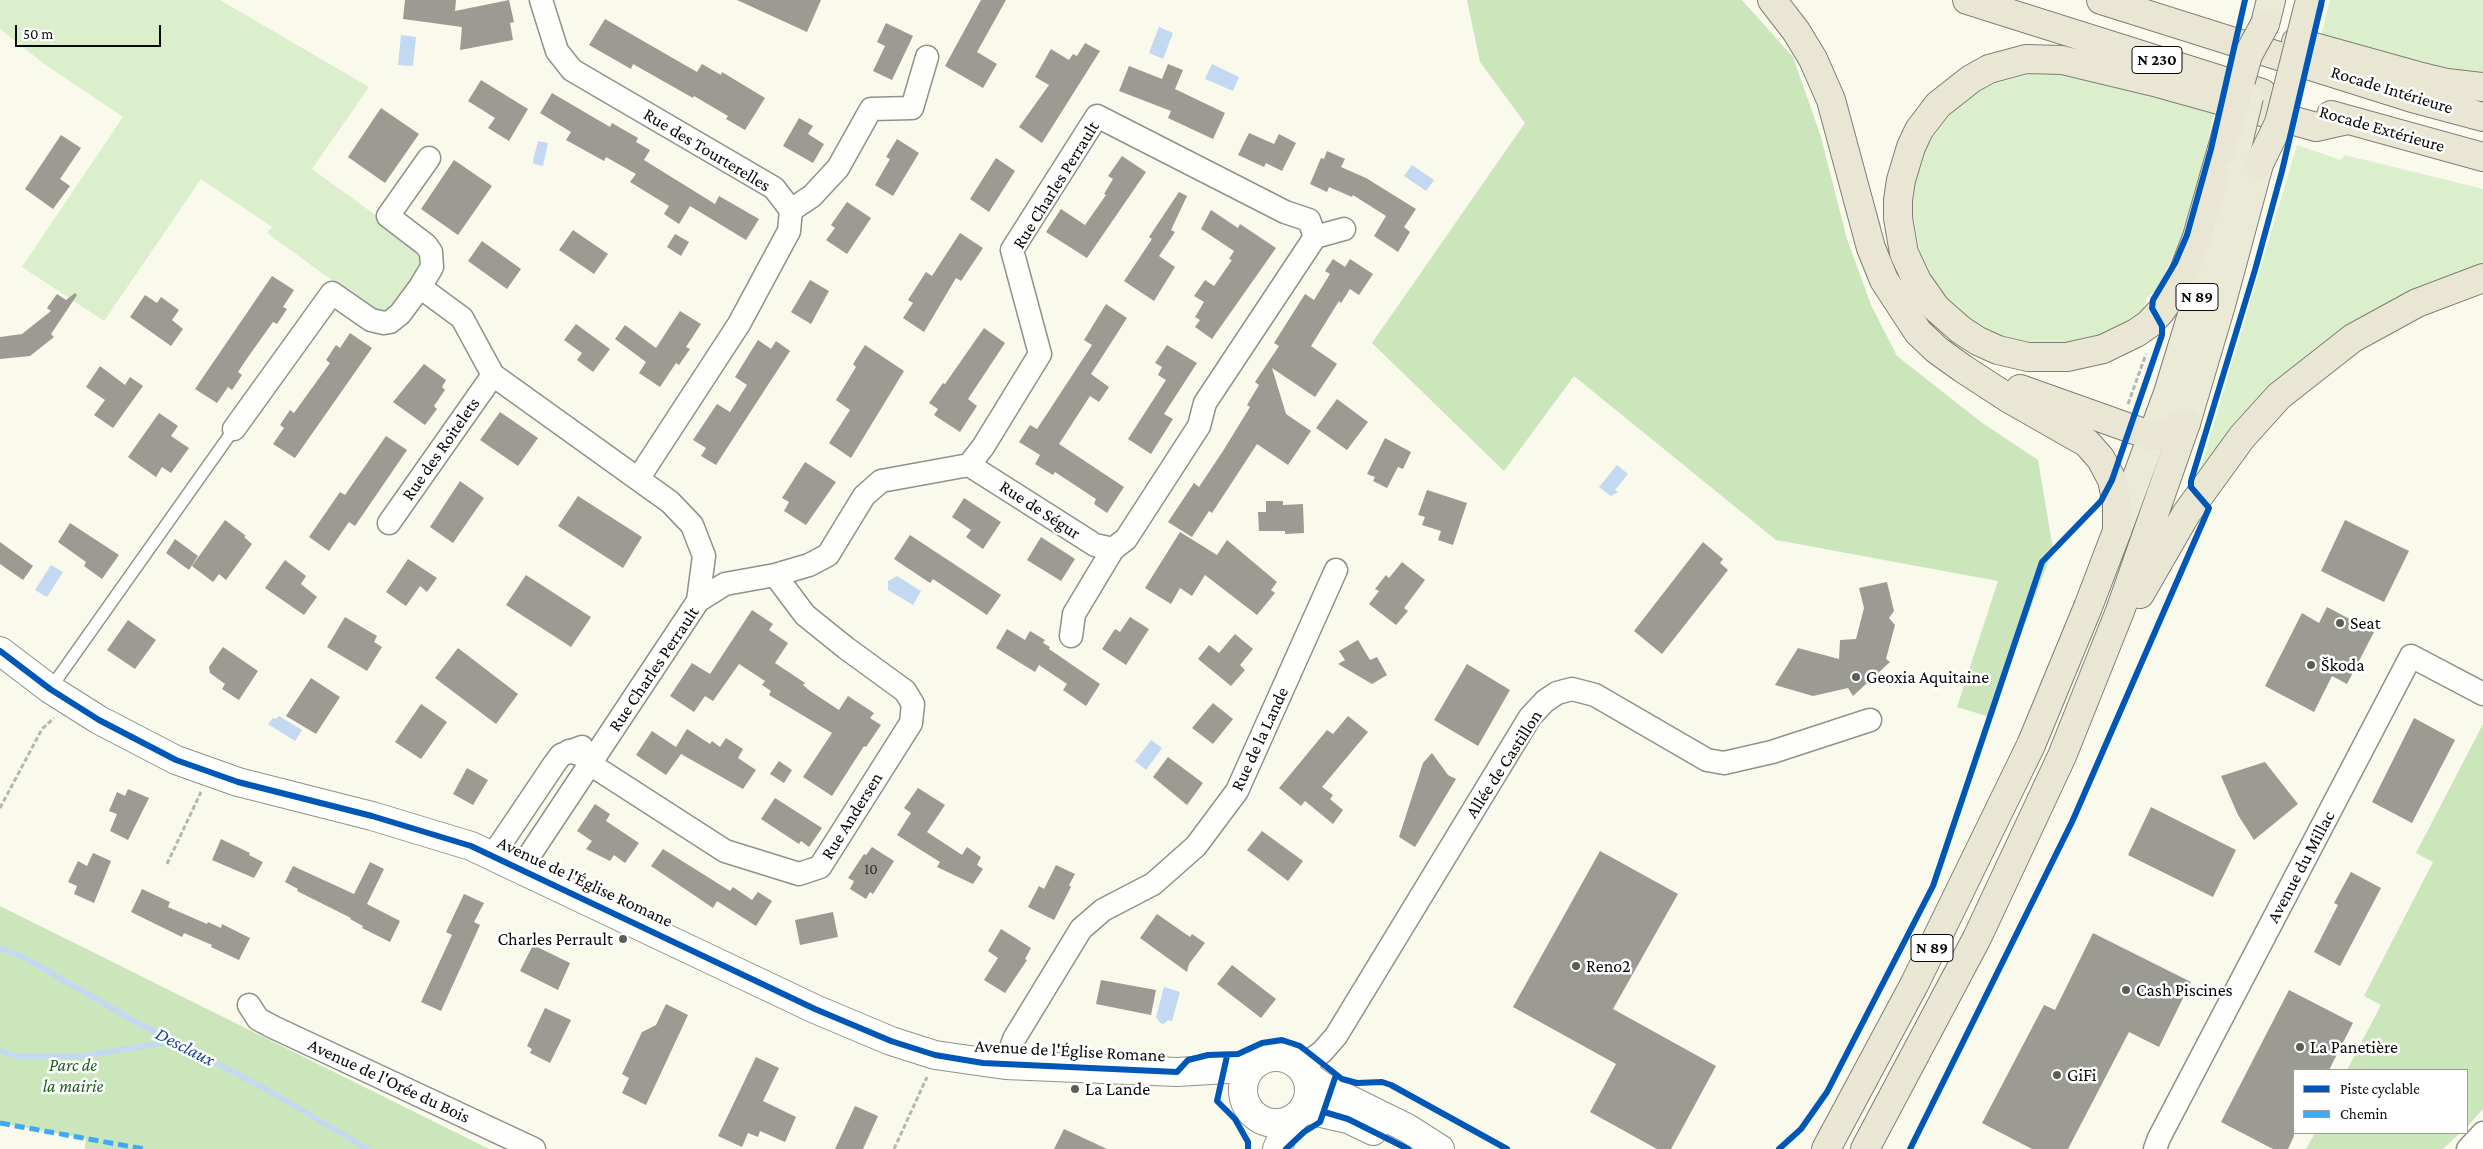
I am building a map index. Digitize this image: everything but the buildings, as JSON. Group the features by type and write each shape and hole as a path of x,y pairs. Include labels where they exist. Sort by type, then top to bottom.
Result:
{"highway":[{"path":"1772,0 1796,31 1813,59 1831,100 1871,248 1884,280 1918,332 1937,350 2008,398 2078,436 2096,452 2112,480 2117,503 2117,531"},
{"name":"Rocade Extérieure","path":"1967,0 2348,120 2483,157"},
{"name":"Rocade Intérieure","path":"2101,0 2412,98 2483,117"},
{"path":"2238,157 2279,124 2310,0"},
{"path":"2268,12 2248,54 2238,157 2197,237 2178,286 2161,311 2149,324 2136,334 2103,349 2068,357 2028,357 1998,350 1978,341 1948,320 1924,294 1904,253 1898,218 1900,180 1910,147 1919,130 1938,105 1971,79 1998,66 2026,59 2062,60 2158,83 2316,127 2348,120"},
{"path":"2178,25 2229,23 2418,76 2447,83 2483,87"},
{"path":"2097,671 2186,514 2242,437 2279,396 2354,338 2418,303 2483,278"},
{"path":"1962,368 2152,436 2163,436 2186,423"},
{"name":"N 89","path":"1865,1149 1977,938 2062,756 2097,671 2186,423"},
{"name":"N 89","path":"1826,1149 1915,983 2009,792 2071,649 2117,531"}],"main road":[{"name":"N 89","path":"2117,531 2152,436 2197,298 2238,157 2296,0"},
{"name":"N 89","path":"2186,423 2221,305 2238,157"}],"street":[{"name":"Rue des Tourterelles","path":"541,0 557,51 572,70 774,188 791,210"},
{"path":"638,479 738,324 789,231 791,210 812,196 838,168 872,109 912,108 927,57"},
{"name":"Rue Charles Perrault","path":"520,868 698,601 725,584 775,575 808,565 828,555 864,496 882,481 969,465 983,447 1040,354 1012,250 1097,116 1284,212 1309,220 1315,237"},
{"path":"234,429 332,293 365,316 384,323 390,322 400,314 420,287 432,267 431,252 426,245 388,216 429,158"},
{"path":"1071,636 1074,614 1113,549 1126,539 1199,426 1205,403 1315,237 1344,229"},
{"path":"420,287 462,318 493,375 670,502 692,525 704,556 698,601"},
{"name":"Rue des Roitelets","path":"389,523 493,375"},
{"name":"Rue de Ségur","path":"969,465 1095,545 1113,549"},
{"name":"Rue de la Lande","path":"1005,1065 1014,1039 1081,929 1103,910 1153,884 1196,846 1237,791 1336,570"},
{"name":"Rue Andersen","path":"590,764 725,852 799,874 820,867 911,723 913,704 905,691 846,648 806,614 775,575"},
{"name":"Avenue de l'Église Romane","path":"0,652 61,695 128,737 210,773 441,836 493,855 855,1027 891,1042 934,1055 1005,1065 1178,1072 1227,1069 1257,1064"},
{"name":"Avenue du Millac","path":"2155,1149 2158,1138 2411,656 2483,694"},
{"name":"Allée de Castillon","path":"1303,1071 1336,1036 1530,717 1545,701 1557,693 1572,689 1595,695 1708,760 1724,763 1772,752 1870,720"},
{"name":"Rue Charles Perrault","path":"493,855 555,763 569,751 607,740"},
{"path":"569,751 582,755 590,764"},
{"name":"Avenue de l'Orée du Bois","path":"249,1005 258,1019 273,1027 534,1149"},
{"path":"1258,1149 1250,1109 1243,1088 1245,1077 1257,1064 1270,1057 1282,1057 1292,1061 1322,1086 1406,1128 1440,1149"},
{"path":"1277,1149 1285,1130 1300,1113 1310,1088 1303,1071"},
{"name":"Avenue de l'Église Romane","path":"1178,1072 1224,1090 1250,1109"},
{"path":"1250,1109 1266,1122 1287,1122 1300,1113 1348,1119 1408,1149"},
{"path":"2468,1149 2483,1133"}],"lane":[{"path":"61,695 234,429"}],"path":[{"path":"0,808 61,695"},
{"path":"167,864 210,773"},
{"path":"894,1149 930,1071 934,1055"}],"green space":[{"path":"0,0 220,0 369,87 312,169 424,250 424,263 389,314 377,313 267,233 272,227 201,179 104,321 22,267 123,117 43,63 0,29"},
{"path":"1467,0 1742,0 1793,57 1821,137 1847,239 1871,305 1897,356 1981,422 2038,460 2053,549 1990,717 1957,707 1998,581 1776,540 1574,376 1504,471 1372,343 1525,123 1480,62"},
{"path":"2330,0 2483,0 2483,79 2320,40"},
{"path":"2038,72 2078,76 2214,113 2194,201 2183,235 2157,290 2147,297 2140,322 2072,345 2022,344 1982,331 1947,301 1932,281 1921,257 1912,208 1914,179 1922,154 1945,121 1959,105 1990,85"},
{"path":"2297,145 2341,160 2345,155 2483,189 2483,270 2433,289 2198,477"},
{"path":"2483,724 2483,1109 2468,1126 2468,1069 2348,1069 2381,1005 2364,996 2433,862 2416,853"},
{"name":"Parc de la mairie","path":"0,906 489,1149 85,1149 86,1139 0,1123"},
{"path":"2314,1134 2459,1134 2443,1149 2306,1149"}],"water":[{"path":"1159,27 1173,33 1163,59 1149,53"},
{"path":"401,35 416,37 413,66 398,65"},
{"path":"1212,64 1239,77 1233,91 1205,79"},
{"path":"538,141 548,143 543,166 534,164 533,161"},
{"path":"1412,165 1434,180 1426,191 1404,176"},
{"path":"1617,465 1628,474 1615,490 1618,492 1611,496 1599,487"},
{"path":"51,565 63,572 47,597 35,590"},
{"path":"897,576 921,591 913,605 888,590 888,581"},
{"path":"279,716 302,730 295,741 268,724 273,718 276,719"},
{"path":"1151,740 1162,748 1146,770 1135,761"},
{"path":"1164,987 1180,992 1172,1021 1168,1020 1164,1024 1160,1023 1156,1017"}],"waterway":[{"name":"Desclaux","path":"0,948 25,958 134,1021 264,1088 368,1149"},
{"path":"0,1051 20,1057 83,1056 175,1041"}],"marked path":[{"path":"0,1123 144,1149"}],"cycle path":[{"path":"1779,1149 1801,1129 1827,1092 1933,886 2042,562 2101,501 2112,480 2162,335 2162,326 2152,308 2153,300 2175,263 2187,235 2211,149 2245,0"},
{"path":"1910,1149 2072,822 2209,508 2191,487 2191,481 2255,270 2282,171 2322,0"},
{"path":"0,651 50,689 99,720 176,760 238,782 372,816 471,846 815,1009 891,1041 935,1055 983,1063 1177,1072 1188,1060 1208,1055 1238,1054 1262,1043 1282,1040 1300,1046 1342,1079 1357,1083 1382,1082 1391,1085 1507,1149"},
{"path":"1227,1056 1217,1101 1235,1119 1248,1142 1248,1149"},
{"path":"1286,1149 1304,1132 1320,1122 1336,1075"},
{"path":"1324,1112 1348,1119 1408,1149"}],"place":[{"name":"Seat","path":"2340,623"},
{"name":"Škoda","path":"2311,665"},
{"name":"Geoxia Aquitaine","path":"1856,677"},
{"name":"Charles Perrault","path":"623,939"},
{"name":"Reno2","path":"1576,966"},
{"name":"Cash Piscines","path":"2126,990"},
{"name":"La Panetière","path":"2300,1047"},
{"name":"GiFi","path":"2057,1075"},
{"name":"La Lande","path":"1075,1089"}]}
